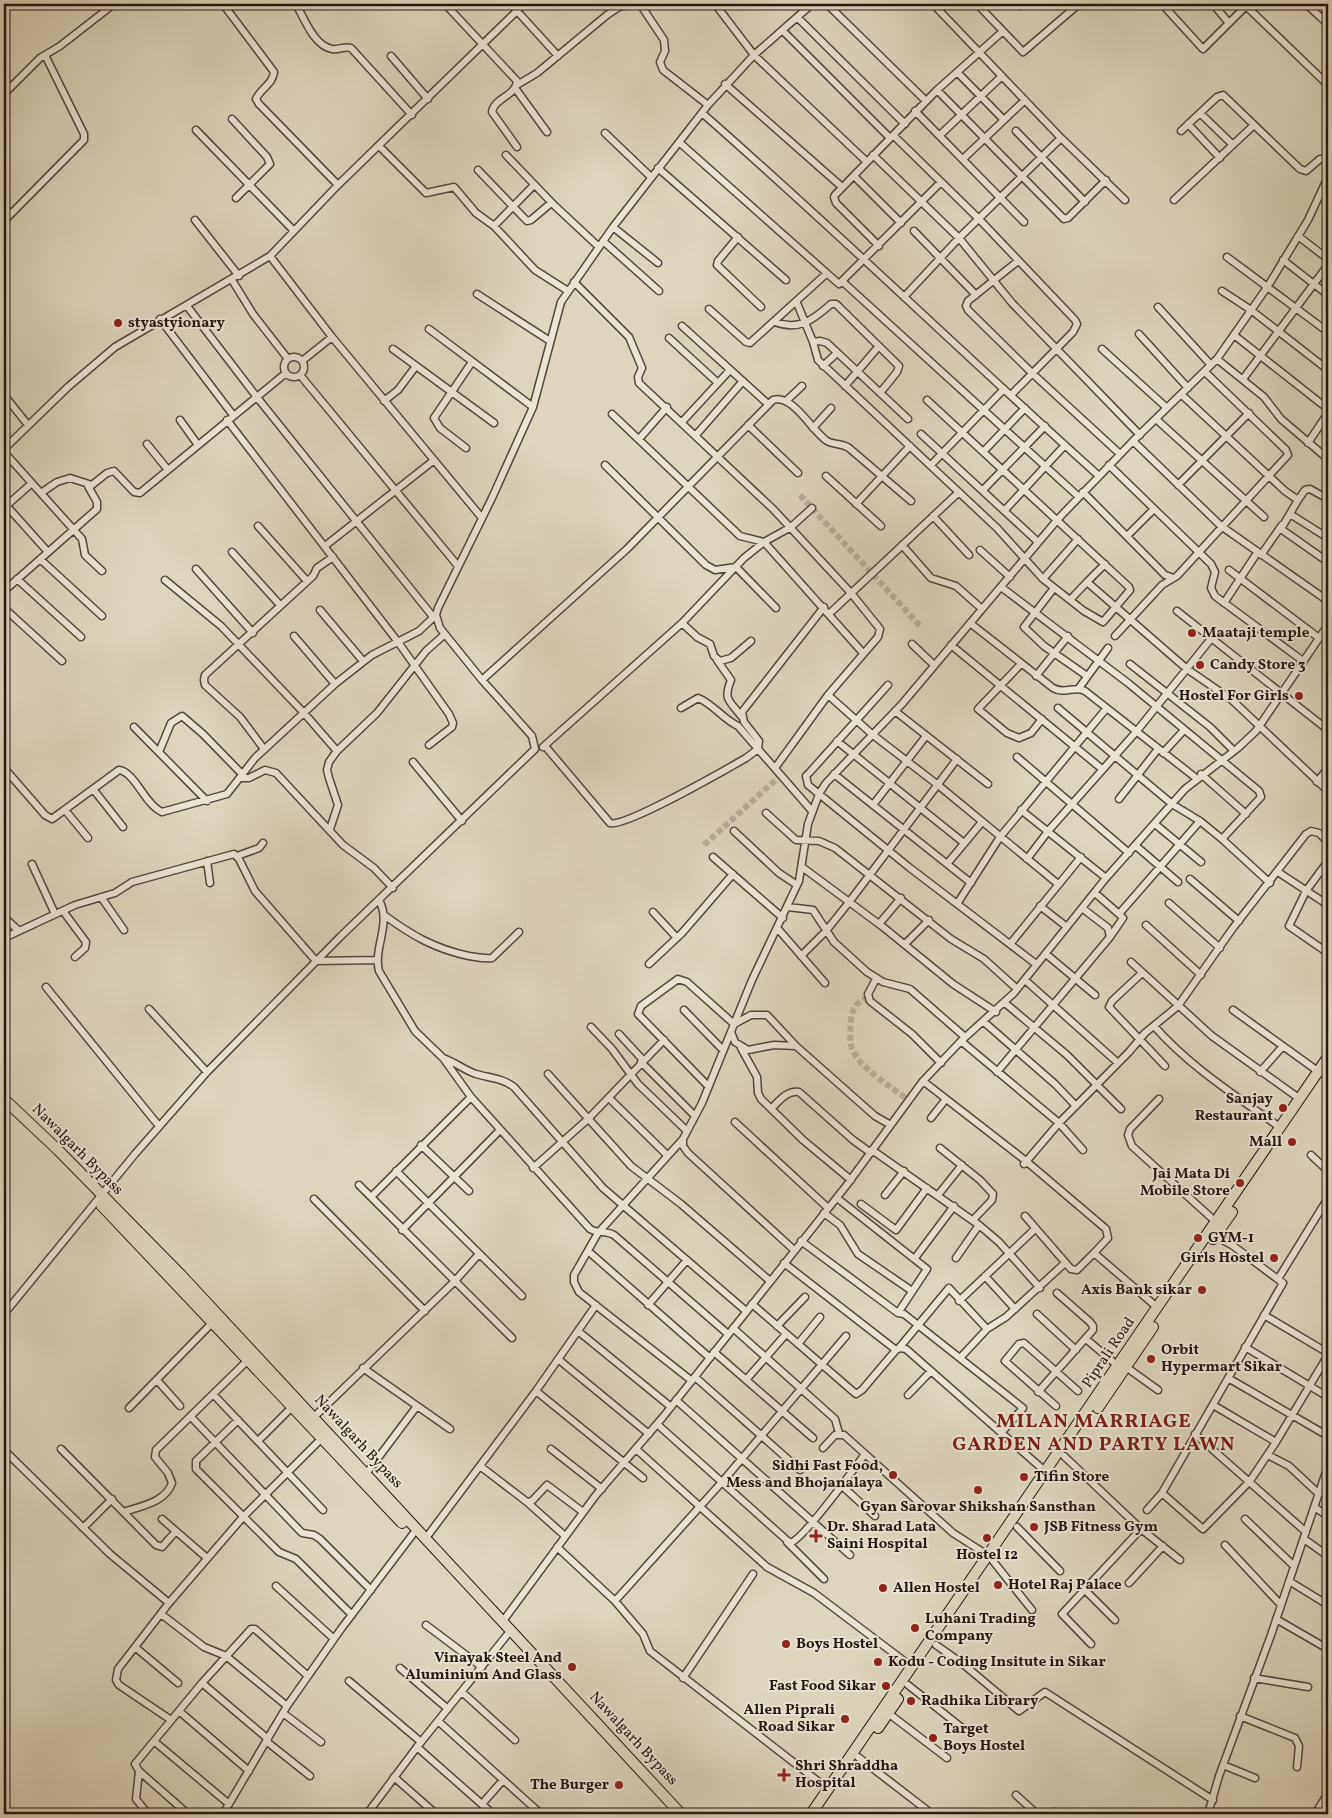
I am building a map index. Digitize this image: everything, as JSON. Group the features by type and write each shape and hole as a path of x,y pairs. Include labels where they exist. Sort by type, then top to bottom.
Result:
{"main road":[{"name":"Piprali Road","path":"811,1814 912,1667 991,1559 1046,1472 1122,1366 1158,1308 1216,1222 1300,1099 1324,1070 1328,1057"},
{"path":"819,1814 936,1645 991,1559 1016,1527 1122,1366 1215,1236 1324,1070"},
{"name":"Nawalgarh Bypass","path":"4,1099 99,1197 213,1322 674,1814"},
{"name":"Nawalgarh Bypass","path":"4,1108 181,1275 681,1814"}],"street":[{"path":"6,92 45,55 60,46 114,4"},
{"path":"223,4 274,72 274,79 258,94 256,99 258,104 338,185"},
{"path":"296,4 322,45 331,49 346,46 351,48 412,115"},
{"path":"445,4 515,77 516,86 547,132"},
{"path":"102,571 85,555 84,543 74,529 4,451 28,425 93,364 115,347 160,319 239,276 270,256 338,185 412,115 522,4"},
{"path":"517,147 492,112 494,106 516,86 558,56 607,15 620,7 633,4"},
{"path":"640,4 664,40 665,51 660,62 663,70 708,105"},
{"path":"716,4 754,55 867,162"},
{"path":"827,4 926,101"},
{"path":"933,4 1061,138 1126,200"},
{"path":"977,4 1023,52 1079,4"},
{"path":"1162,4 1203,49 1246,4 1328,85"},
{"path":"1214,4 1229,23"},
{"path":"1306,4 1328,24"},
{"path":"5,770 49,818 56,818 119,770 127,774 151,804 162,812 227,794 264,749 334,684 382,648 419,631 435,616 533,407 556,315 568,291 613,227 725,84 754,55 798,18 808,5"},
{"path":"517,10 558,56"},
{"path":"798,18 905,124"},
{"path":"783,31 979,219 1067,309 1075,320 1076,328 1057,350 1011,395"},
{"path":"878,246 834,200 835,195 937,90 1002,32"},
{"path":"4,221 84,140 84,134 58,86 45,55"},
{"path":"391,56 428,99"},
{"path":"957,72 1004,120"},
{"path":"940,135 1002,76"},
{"path":"725,84 842,187"},
{"path":"937,90 1064,219 1085,202 1106,180"},
{"path":"1181,131 1222,95 1304,171 1320,160 1328,159"},
{"path":"964,158 1026,100"},
{"path":"916,111 964,158 1024,222"},
{"path":"702,113 866,260 1099,476"},
{"path":"1200,113 1233,146"},
{"path":"232,119 270,160 268,168 236,198"},
{"path":"1188,124 1220,158"},
{"path":"1174,200 1254,125"},
{"path":"196,130 294,231"},
{"path":"1016,130 1085,202"},
{"path":"605,133 652,177"},
{"path":"904,297 959,238 1061,138"},
{"path":"679,142 837,283 843,282 866,260 941,182"},
{"path":"379,146 426,193 454,187 476,213 494,226 535,270 568,291"},
{"path":"874,155 959,238 994,281 1057,350 1140,435"},
{"path":"506,156 551,203 659,291"},
{"path":"658,168 786,280"},
{"path":"478,170 524,220 529,221 551,203"},
{"path":"854,176 902,223"},
{"path":"800,1470 762,1435 693,1379 579,1292 574,1282 576,1268 598,1233 683,1139 695,1116 766,951 778,930 797,886 812,812 819,794 834,774 895,711 982,608 1010,578 1025,557 1058,519 1133,441 1212,365 1268,286 1298,236 1328,177"},
{"path":"494,226 534,185"},
{"path":"195,220 239,276"},
{"path":"613,227 658,263"},
{"path":"914,231 976,295"},
{"path":"1298,236 1328,259"},
{"path":"738,237 718,261 717,265 761,307"},
{"path":"270,256 384,401 482,518"},
{"path":"1227,257 1297,307 1328,332"},
{"path":"1283,260 1328,295"},
{"path":"1018,261 966,303 968,310 1033,374 1120,454"},
{"path":"1244,379 1328,264"},
{"path":"710,309 746,342 750,343 797,303 826,274"},
{"path":"232,280 253,314 288,359"},
{"path":"574,282 629,337 642,368 637,380 790,527 851,593 880,629 878,637 828,695 775,768"},
{"path":"843,282 1004,430 1081,495 1127,536 1165,575 1171,578"},
{"path":"1222,291 1251,310 1328,370"},
{"path":"477,294 550,342"},
{"path":"797,303 813,342 815,356 823,366 931,465 1025,557 1044,579 1070,600 1103,622 1130,590 1058,519 927,400"},
{"path":"775,322 788,327 805,322 833,303 879,346 899,369 880,393"},
{"path":"187,306 256,396 435,616 445,634 482,680 532,736 536,749"},
{"path":"1158,307 1212,365"},
{"path":"160,319 233,414"},
{"path":"682,326 768,404"},
{"path":"429,329 533,407"},
{"path":"1139,334 1188,388"},
{"path":"1234,335 1328,409"},
{"path":"302,361 332,336"},
{"path":"669,338 718,383"},
{"path":"813,342 824,341 908,419"},
{"path":"845,386 879,346"},
{"path":"393,349 494,423"},
{"path":"1102,349 1167,408"},
{"path":"823,366 837,353"},
{"path":"297,357 302,361 304,370 300,375 292,376 286,373 284,367 288,359 297,357"},
{"path":"1217,358 1264,397 1282,419 1328,459"},
{"path":"466,448 435,422 434,415 472,362"},
{"path":"384,401 398,390 416,366"},
{"path":"682,422 730,370"},
{"path":"1115,636 1171,578 1177,576 1288,453 1205,372"},
{"path":"88,486 107,472 114,471 134,492 140,493 233,414 286,373"},
{"path":"300,375 458,566"},
{"path":"696,435 743,381"},
{"path":"786,401 802,386"},
{"path":"931,465 1004,389"},
{"path":"4,395 28,425"},
{"path":"1182,395 1268,477 1298,500"},
{"path":"482,680 628,549 768,404 778,399 786,401 827,441 850,448 911,501"},
{"path":"639,439 667,408"},
{"path":"814,428 832,408"},
{"path":"984,451 1025,408"},
{"path":"1178,484 1249,413"},
{"path":"1308,443 1328,413"},
{"path":"612,414 740,536 764,542 824,607 863,654"},
{"path":"1156,419 1245,502 1264,517"},
{"path":"180,420 198,445"},
{"path":"227,420 398,642 453,720 452,728 429,745"},
{"path":"748,425 798,473"},
{"path":"983,490 1045,426"},
{"path":"921,434 1038,542"},
{"path":"1133,441 1221,526 1328,601"},
{"path":"147,444 168,470"},
{"path":"1005,510 1065,445"},
{"path":"856,504 880,475 910,446"},
{"path":"325,546 433,461"},
{"path":"605,465 711,568 721,570 736,567"},
{"path":"1109,465 1153,510 1187,542 1200,551 1214,568 1212,592 1224,603 1303,661"},
{"path":"826,476 882,526"},
{"path":"4,591 94,513 98,506 88,486 70,478 57,482 41,494"},
{"path":"32,484 5,505 48,552"},
{"path":"1224,603 1307,488 1328,500"},
{"path":"829,614 959,492"},
{"path":"4,1314 159,1126 207,1072 316,961 536,749 545,746 682,623 744,558 764,542 790,527 812,508"},
{"path":"1127,536 1153,510"},
{"path":"1290,514 1328,538"},
{"path":"933,516 969,555"},
{"path":"1282,525 1284,532 1328,562"},
{"path":"258,526 308,581"},
{"path":"1044,579 1078,539"},
{"path":"902,545 931,578 956,586 982,608"},
{"path":"980,550 1010,578"},
{"path":"232,552 280,605"},
{"path":"264,749 250,727 211,692 204,680 205,675 308,581 320,565 333,557"},
{"path":"40,559 102,616"},
{"path":"1070,600 1105,564"},
{"path":"736,567 776,608"},
{"path":"196,569 253,633"},
{"path":"1229,570 1320,638"},
{"path":"17,579 81,637"},
{"path":"165,580 221,626 304,713 337,751"},
{"path":"1087,582 1187,668 1232,700 1328,791"},
{"path":"1000,588 1057,632 1068,636 1222,759 1262,795 1222,839"},
{"path":"1054,588 1025,624 1026,630 1044,646 1087,676"},
{"path":"742,717 742,712 824,607"},
{"path":"4,608 62,661"},
{"path":"320,610 363,661"},
{"path":"1176,612 1210,640 1216,640 1328,730"},
{"path":"545,746 607,820 614,824 692,788 746,758 758,749 759,741 726,696 726,689 731,680 716,660 710,644 698,637 682,623"},
{"path":"970,623 1059,692 1078,688 1085,691 1136,732 1198,776 1246,814"},
{"path":"503,1621 583,1512 671,1407 851,1180 872,1152 889,1124 923,1081 963,1039 996,1012 1026,980 1036,964 1106,878 1198,776 1234,751 1260,726 1328,626"},
{"path":"330,829 338,805 327,770 337,751 377,713 426,651 445,634"},
{"path":"294,636 334,684"},
{"path":"1036,676 1068,636"},
{"path":"1027,859 1049,830 1136,732 1210,640"},
{"path":"716,660 724,661 731,658 751,641"},
{"path":"912,644 934,665"},
{"path":"951,645 1102,769"},
{"path":"1078,688 1108,648"},
{"path":"1021,664 978,709 1008,733 1019,738 1031,733 1042,719"},
{"path":"1130,664 1210,727 1234,751"},
{"path":"888,685 806,776 808,785 888,851 1011,943 1036,964"},
{"path":"828,695 873,735 938,785 1058,884"},
{"path":"682,708 698,698 704,700 723,718 744,730 812,812"},
{"path":"1058,708 1172,804 1200,821 1222,839 1270,883"},
{"path":"957,904 1000,837 1045,780 1106,709"},
{"path":"895,711 988,784"},
{"path":"159,752 172,723 182,716 197,729 241,776 249,778 265,770 273,771 348,850 374,868 393,888"},
{"path":"134,727 207,801"},
{"path":"1119,799 1137,776 1184,730"},
{"path":"874,805 926,736"},
{"path":"837,741 964,843"},
{"path":"1017,757 1129,853"},
{"path":"801,956 826,931 850,901 957,759"},
{"path":"413,762 462,821"},
{"path":"1317,782 1328,768"},
{"path":"834,774 971,882"},
{"path":"93,789 123,827"},
{"path":"65,810 88,838"},
{"path":"1021,810 1049,830 1106,878"},
{"path":"766,813 796,840 826,843 870,874 951,938 984,959 1017,989"},
{"path":"1118,914 1200,821"},
{"path":"947,864 982,822"},
{"path":"1155,824 1201,862"},
{"path":"734,830 779,873 797,886"},
{"path":"1025,1163 1059,1123 1154,1026 1178,1006 1239,921 1306,834 1311,831 1319,833 1328,842"},
{"path":"4,938 88,900 115,893 132,882 230,854 237,856 259,848 263,842"},
{"path":"1136,846 1178,882"},
{"path":"237,856 255,891 316,961 377,960"},
{"path":"713,857 783,918"},
{"path":"1011,943 1081,857"},
{"path":"207,861 210,883"},
{"path":"1328,861 1306,891 1289,926 1328,953"},
{"path":"32,864 55,914"},
{"path":"802,866 850,901 953,984 996,1012"},
{"path":"1278,872 1328,906"},
{"path":"649,964 677,938 733,874"},
{"path":"1190,879 1239,921"},
{"path":"997,1072 1123,922 1124,918 1095,893"},
{"path":"101,897 124,930"},
{"path":"879,924 900,898"},
{"path":"379,900 384,915 377,960 379,971 415,1031 443,1058 471,1097 590,1229 598,1233 609,1232 614,1235 728,1334"},
{"path":"1169,903 1220,948"},
{"path":"1040,906 1068,927"},
{"path":"788,907 813,910 826,931 846,954 876,979 910,989 997,1072 1059,1123 1083,1150"},
{"path":"1082,908 1108,928 1110,937"},
{"path":"63,911 86,942 85,948 75,957"},
{"path":"653,912 677,938"},
{"path":"384,915 428,944 449,952 480,958 488,959 498,954 519,932"},
{"path":"4,918 19,931"},
{"path":"905,944 929,920"},
{"path":"1146,924 1201,975"},
{"path":"778,930 825,983"},
{"path":"1046,954 1095,995"},
{"path":"1131,962 1212,1036 1300,1099"},
{"path":"1142,973 1112,1001 1109,1008 1165,1066"},
{"path":"708,1086 640,1017 638,1010 678,979 687,982 734,1024"},
{"path":"876,979 868,994 870,1001 912,1034 941,1063"},
{"path":"1026,980 1118,1063"},
{"path":"46,987 159,1126"},
{"path":"1005,1003 1098,1084 1122,1109"},
{"path":"149,1010 207,1072"},
{"path":"684,1010 723,1050"},
{"path":"1233,1010 1283,1046 1324,1070"},
{"path":"734,1024 751,1015 767,1015 796,1046 875,1116 889,1124"},
{"path":"984,1022 1055,1084 1076,1106"},
{"path":"1154,1026 1174,1049 1194,1066 1281,1128"},
{"path":"591,1027 612,1050 629,1074 687,1131"},
{"path":"731,1032 757,1076 758,1093 803,1140 851,1180"},
{"path":"619,1034 695,1116"},
{"path":"533,1168 588,1119 629,1074 664,1040"},
{"path":"741,1048 748,1050 774,1045 796,1046"},
{"path":"1260,1072 1283,1046"},
{"path":"443,1058 476,1074 506,1081 514,1087 622,1206 746,1311"},
{"path":"548,1074 631,1166 681,1204 770,1282"},
{"path":"923,1081 1106,1229 1108,1238 1077,1270 1071,1269 1025,1216"},
{"path":"771,1108 787,1094 793,1091 798,1092 853,1140 904,1171 973,1220 1010,1253 1040,1288"},
{"path":"371,1197 471,1097"},
{"path":"609,1098 667,1155"},
{"path":"931,1118 946,1099"},
{"path":"1159,1099 1130,1129 1128,1135 1132,1146 1216,1222"},
{"path":"735,1122 840,1225 858,1254 912,1291"},
{"path":"402,1230 500,1130"},
{"path":"683,1139 683,1146 688,1153 794,1250"},
{"path":"422,1145 468,1191"},
{"path":"940,1148 991,1189 993,1194 992,1200 973,1220"},
{"path":"1311,1155 1328,1171"},
{"path":"938,1195 962,1165"},
{"path":"396,1171 522,1296"},
{"path":"885,1195 904,1171"},
{"path":"359,1184 402,1230 512,1338"},
{"path":"862,1204 896,1230 927,1188"},
{"path":"837,1198 927,1269 898,1313"},
{"path":"1278,1279 1328,1198"},
{"path":"314,1199 425,1311"},
{"path":"915,1258 954,1206"},
{"path":"956,1258 979,1225"},
{"path":"959,1301 1035,1229"},
{"path":"1148,1510 1162,1493 1283,1283 1232,1245 1215,1236"},
{"path":"801,1241 898,1313 904,1314 1022,1408 1001,1433"},
{"path":"588,1251 648,1305 746,1380 814,1438"},
{"path":"314,1417 363,1368 425,1311 480,1254"},
{"path":"1094,1254 1158,1308"},
{"path":"648,1305 687,1260"},
{"path":"784,1263 897,1349 906,1349 1046,1472"},
{"path":"960,1358 987,1330 1040,1288 1065,1263"},
{"path":"985,1276 1015,1309"},
{"path":"752,1304 856,1394 862,1390 949,1288 987,1330"},
{"path":"1038,1392 1086,1340 1093,1326 1057,1293"},
{"path":"777,1326 805,1297"},
{"path":"426,1538 536,1392 596,1305"},
{"path":"1037,1314 1076,1350"},
{"path":"1162,1493 1202,1530 1250,1482 1311,1386 1328,1354 1264,1315"},
{"path":"798,1344 820,1317"},
{"path":"129,1408 213,1322"},
{"path":"733,1328 835,1419 839,1433 953,1533 991,1559 1032,1610"},
{"path":"578,1332 671,1407"},
{"path":"746,1380 786,1334"},
{"path":"615,1601 722,1482 846,1336"},
{"path":"1086,1340 1158,1390"},
{"path":"1056,1406 1005,1361 1019,1344 1024,1344 1078,1391"},
{"path":"1245,1347 1328,1397"},
{"path":"124,1512 152,1502 167,1493 172,1483 171,1478 154,1454 249,1359"},
{"path":"558,1359 649,1434"},
{"path":"363,1368 450,1429"},
{"path":"908,1395 931,1371"},
{"path":"1228,1378 1328,1436"},
{"path":"157,1380 180,1406"},
{"path":"536,1392 643,1478"},
{"path":"213,1394 323,1510"},
{"path":"676,1400 850,1555"},
{"path":"1213,1404 1276,1442"},
{"path":"258,1441 293,1406"},
{"path":"366,1474 417,1406"},
{"path":"191,1417 302,1533 314,1535 320,1539 371,1590"},
{"path":"238,1420 196,1462 196,1469 279,1552 296,1560 352,1615"},
{"path":"657,1424 722,1482 824,1579"},
{"path":"823,1448 839,1433"},
{"path":"1195,1434 1250,1482 1328,1556"},
{"path":"172,1720 116,1680 118,1669 207,1558 243,1517 323,1438"},
{"path":"61,1449 159,1546 165,1544 176,1531"},
{"path":"551,1449 602,1489"},
{"path":"636,1449 767,1567 814,1593 912,1667"},
{"path":"4,1450 131,1573 170,1603"},
{"path":"786,1542 795,1542 865,1454"},
{"path":"1268,1455 1288,1466 1319,1494"},
{"path":"1064,1456 1142,1529 1180,1560"},
{"path":"480,1466 526,1501 565,1536"},
{"path":"1211,1813 1222,1765 1281,1605 1328,1466"},
{"path":"526,1501 530,1503 544,1486 549,1485 583,1512"},
{"path":"841,1486 875,1516"},
{"path":"83,1528 112,1499"},
{"path":"1314,1507 1328,1516"},
{"path":"162,1519 207,1558"},
{"path":"1245,1520 1294,1566"},
{"path":"1016,1527 1060,1571"},
{"path":"1091,1644 1062,1614 1142,1529"},
{"path":"223,1814 285,1710 308,1676 413,1534"},
{"path":"1225,1545 1281,1605"},
{"path":"1129,1583 1163,1546"},
{"path":"556,1547 615,1601 643,1634 650,1651 828,1789"},
{"path":"683,1678 753,1574"},
{"path":"1289,1581 1328,1605"},
{"path":"276,1586 334,1639"},
{"path":"1085,1590 1115,1620"},
{"path":"161,1614 204,1647 226,1656 322,1742"},
{"path":"1276,1619 1328,1648"},
{"path":"426,1625 482,1666"},
{"path":"188,1814 139,1771 136,1764 202,1683 248,1631 255,1629 308,1676"},
{"path":"368,1814 419,1744 508,1635"},
{"path":"936,1645 963,1664 1019,1710 1045,1692 1213,1800"},
{"path":"135,1647 178,1683"},
{"path":"400,1668 448,1709"},
{"path":"1254,1678 1308,1687"},
{"path":"349,1681 493,1814"},
{"path":"202,1683 310,1776"},
{"path":"908,1685 961,1727"},
{"path":"462,1692 515,1740"},
{"path":"179,1711 249,1770"},
{"path":"888,1714 947,1758"},
{"path":"1240,1716 1295,1738 1299,1746 1297,1767"},
{"path":"438,1721 541,1814"},
{"path":"155,1742 229,1804"},
{"path":"858,1757 932,1814"},
{"path":"1222,1765 1255,1778"},
{"path":"139,1771 136,1799 148,1814"},
{"path":"394,1777 436,1814"},
{"path":"482,1804 503,1780"},
{"path":"1315,1814 1328,1793"},
{"path":"1016,1795 1036,1814"}],"tunnel":[{"path":"800,495 921,627"},
{"path":"704,845 781,775"},
{"path":"868,997 857,1004 852,1015 850,1038 853,1051 862,1064 908,1100"}],"place":[{"name":"styastyionary","path":"118,323"},
{"name":"Maataji temple","path":"1192,633"},
{"name":"Candy Store 3","path":"1200,665"},
{"name":"Hostel For Girls","path":"1299,696"},
{"name":"Sanjay Restaurant","path":"1283,1108"},
{"name":"Mall","path":"1292,1142"},
{"name":"Jai Mata Di Mobile Store","path":"1240,1183"},
{"name":"GYM-1","path":"1198,1238"},
{"name":"Girls Hostel","path":"1274,1258"},
{"name":"Axis Bank sikar","path":"1202,1290"},
{"name":"Orbit Hypermart Sikar","path":"1151,1359"},
{"name":"Sidhi Fast Food, Mess and Bhojanalaya","path":"893,1475"},
{"name":"Tifin Store","path":"1024,1477"},
{"name":"Gyan Sarovar Shikshan Sansthan","path":"978,1490"},
{"name":"JSB Fitness Gym","path":"1034,1527"},
{"name":"Dr. Sharad Lata Saini Hospital","path":"816,1536"},
{"name":"Hostel 12","path":"987,1538"},
{"name":"Hotel Raj Palace","path":"998,1585"},
{"name":"Allen Hostel","path":"883,1588"},
{"name":"Luhani Trading Company","path":"915,1628"},
{"name":"Boys Hostel","path":"786,1644"},
{"name":"Kodu - Coding Insitute in Sikar","path":"878,1662"},
{"name":"Vinayak Steel And Aluminium And Glass","path":"572,1667"},
{"name":"Fast Food Sikar","path":"886,1686"},
{"name":"Radhika Library","path":"911,1701"},
{"name":"Allen Piprali Road Sikar","path":"845,1719"},
{"name":"Target Boys Hostel","path":"933,1738"},
{"name":"Shri Shraddha Hospital","path":"784,1775"},
{"name":"The Burger","path":"619,1785"}],"district":[{"name":"MILAN MARRIAGE GARDEN AND PARTY LAWN","path":"1094,1434"}]}
